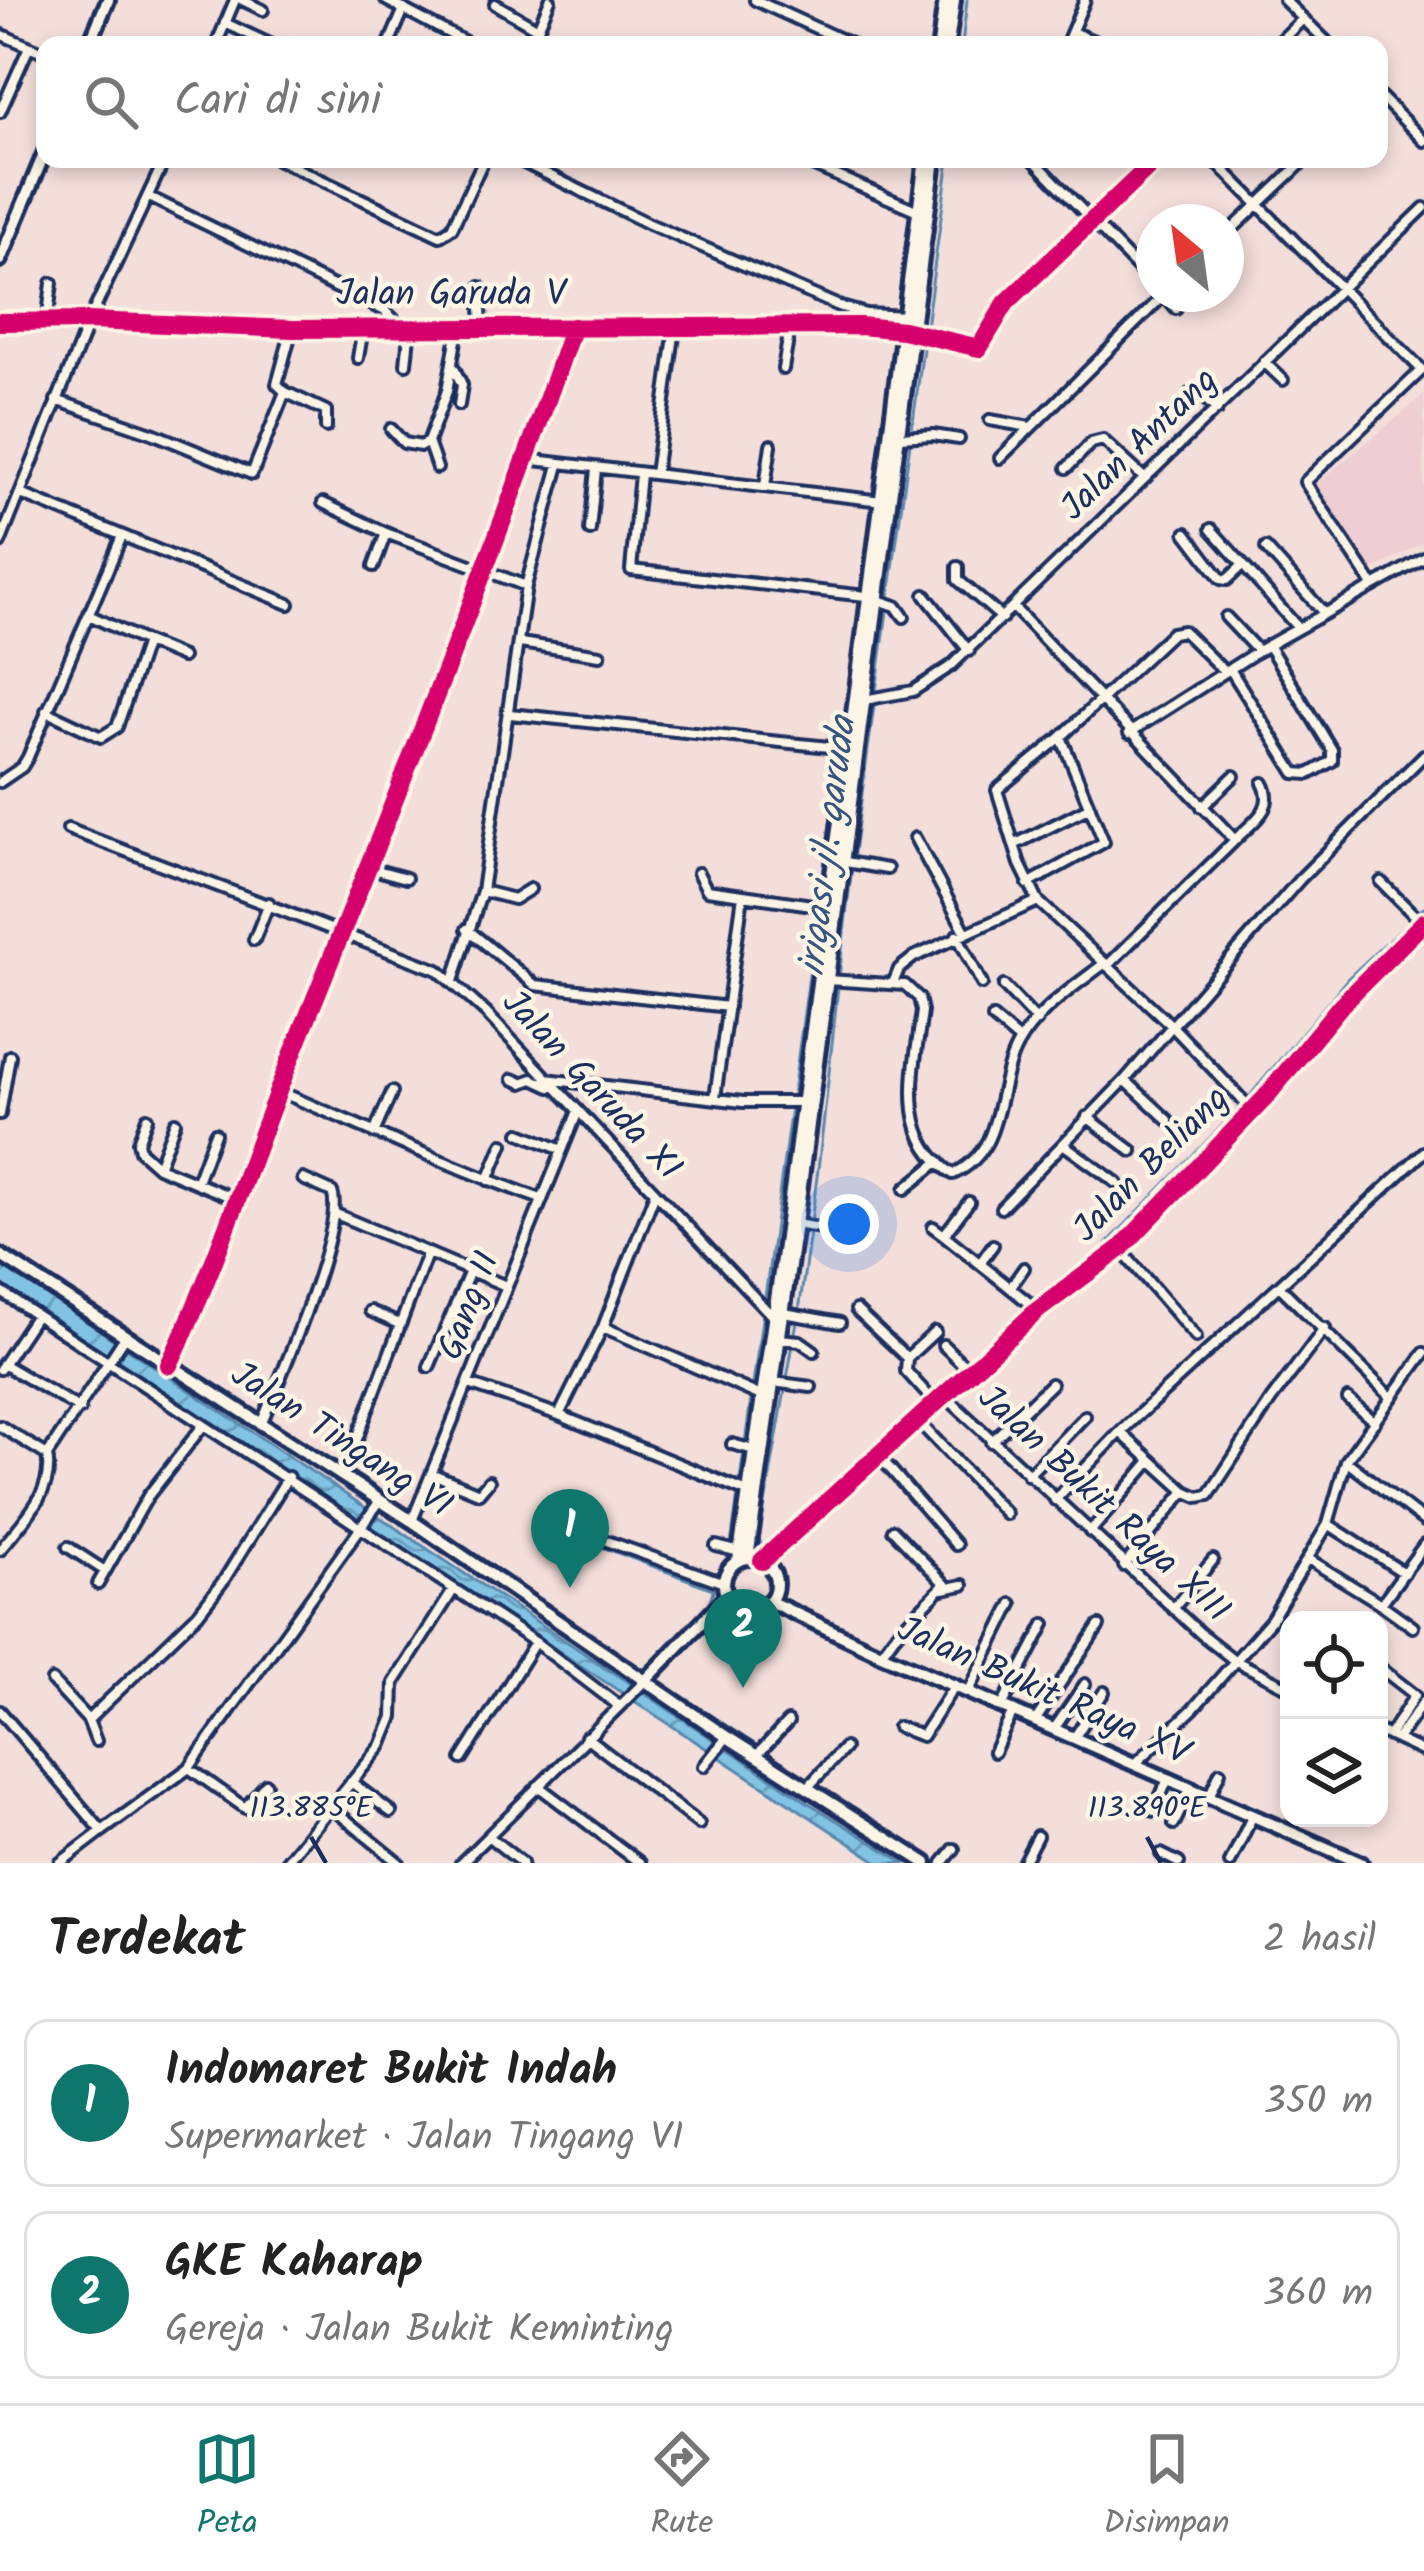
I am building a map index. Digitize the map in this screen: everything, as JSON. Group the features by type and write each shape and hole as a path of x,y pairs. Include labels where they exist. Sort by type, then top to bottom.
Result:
{"main road":[{"path":"93,36 108,0"},
{"path":"940,36 945,0"},
{"path":"949,36 954,0"},
{"path":"0,260 38,168"},
{"path":"884,501 908,437 924,168"},
{"path":"916,269 933,168"},
{"path":"641,1685 725,1590 729,1568 742,1557 783,1382 789,1340 788,1246 801,1102 826,907 846,863 872,700 884,501 915,328"},
{"path":"788,1246 805,1226 836,980 850,749 880,601"},
{"name":"Jalan Beliang","path":"762,1561 1038,1310 1120,1250 1252,1110 1341,1005 1424,923"},
{"name":"Jalan Tingang VI","path":"0,1255 124,1341 339,1475 377,1507 412,1521 724,1741 758,1755 926,1863"},
{"path":"742,1557 761,1396 787,1317"},
{"path":"725,1590 744,1609 769,1601 775,1579 762,1561 742,1557"},
{"name":"Jalan Bukit Raya XV","path":"769,1601 1361,1863"}],"street":[{"path":"220,36 238,0 263,10"},
{"path":"386,0 454,36"},
{"path":"535,36 550,0"},
{"path":"755,0 833,36"},
{"path":"1070,36 1085,0"},
{"path":"1284,0 1321,36"},
{"path":"495,4 538,29"},
{"path":"392,36 404,9"},
{"path":"1285,36 1303,19"},
{"path":"225,23 253,36"},
{"path":"1072,32 1082,36"},
{"path":"0,34 36,49"},
{"path":"0,112 29,46"},
{"path":"1388,104 1424,141"},
{"path":"0,543 89,320 162,168"},
{"path":"296,168 436,235 452,228 480,168"},
{"path":"534,168 841,308 975,348 983,346 1006,303 1147,168"},
{"path":"819,168 919,212"},
{"path":"1042,168 1136,266"},
{"path":"1222,168 1423,369 1305,482 1373,585"},
{"path":"1244,217 1296,168"},
{"path":"149,196 385,311 407,327 406,364"},
{"name":"Jalan Antang","path":"872,700 914,691 969,650 1424,208"},
{"path":"47,323 52,283"},
{"path":"480,287 482,327"},
{"path":"1000,458 1146,312"},
{"name":"Jalan Garuda V","path":"0,322 89,320 292,329 915,328"},
{"path":"169,1365 202,1297 366,867 446,677 573,327"},
{"path":"783,369 790,327"},
{"path":"358,358 363,328"},
{"path":"656,474 675,328"},
{"path":"292,329 277,384 326,411 326,427"},
{"path":"437,468 428,442 453,367 458,329"},
{"path":"1264,362 1283,380"},
{"path":"453,367 462,385 459,405"},
{"path":"56,400 252,474 285,392"},
{"path":"1190,394 1202,396 1216,410"},
{"path":"990,420 1030,427"},
{"path":"391,429 404,443 421,446 428,442"},
{"path":"908,437 929,434 958,439"},
{"path":"1066,468 1091,443 1103,440 1143,477"},
{"path":"766,486 771,445"},
{"path":"526,459 884,501"},
{"path":"453,981 482,891 526,586 559,465"},
{"path":"590,530 596,470"},
{"path":"640,474 631,570 880,601 904,617"},
{"path":"21,494 289,604"},
{"path":"323,503 386,533 526,586"},
{"path":"1211,530 1298,628"},
{"path":"374,566 386,533"},
{"path":"1186,533 1224,581 1243,565"},
{"path":"0,782 22,767 122,536"},
{"path":"1266,548 1324,614"},
{"path":"1129,733 1268,645 1424,558"},
{"path":"958,568 956,579 1002,618"},
{"path":"925,596 969,650"},
{"path":"1013,608 1235,840"},
{"path":"91,616 182,657"},
{"path":"1226,617 1258,651"},
{"path":"1252,1110 1171,1025 1038,901 997,790 1177,631 1183,631 1227,670 1295,772 1309,774 1332,761 1332,750 1268,645"},
{"path":"46,711 100,737 108,736 117,727 146,642"},
{"path":"520,643 600,655"},
{"path":"511,715 850,749"},
{"path":"1028,884 1102,846 1104,838 1061,737"},
{"path":"1001,1208 1125,1080 1300,879 1424,755"},
{"path":"1202,808 1234,776"},
{"path":"836,980 908,986 921,1002 911,1110 939,1161 956,1174 990,1137 1020,1041 1268,806 1263,783"},
{"path":"1015,844 1090,808"},
{"name":"Jalan Garuda XI","path":"68,829 427,964 453,981 655,1193 787,1317"},
{"path":"915,838 982,985"},
{"path":"846,863 887,869"},
{"path":"366,867 406,878"},
{"path":"698,873 707,890 826,907"},
{"path":"1381,882 1424,923"},
{"path":"482,891 514,898 530,890"},
{"path":"715,1098 743,895"},
{"path":"893,983 899,969 914,957 1038,901"},
{"path":"254,940 269,903"},
{"path":"467,929 536,985 728,1007"},
{"path":"1004,986 1037,1021"},
{"path":"993,1018 1020,1041"},
{"path":"0,1114 10,1056"},
{"path":"546,1078 754,1103 801,1102"},
{"path":"513,1079 522,1083 533,1079 561,1093"},
{"path":"1125,1080 1168,1120"},
{"path":"278,1091 542,1199"},
{"path":"374,1133 392,1092"},
{"name":"Gang II","path":"412,1521 578,1111"},
{"path":"1087,1117 1132,1150"},
{"path":"147,1118 138,1142 140,1151 158,1167 238,1200"},
{"path":"158,1167 175,1122"},
{"path":"197,1181 215,1133"},
{"path":"520,1133 562,1150"},
{"path":"488,1180 503,1144"},
{"path":"1063,1144 1117,1183"},
{"path":"1055,1500 1120,1432 1424,1152"},
{"path":"905,1189 939,1161"},
{"path":"260,1425 306,1315 336,1214 332,1192 303,1179"},
{"path":"559,1415 603,1327 655,1193"},
{"path":"944,1235 969,1202"},
{"path":"805,1226 832,1229 858,1231 863,1212 837,1208 832,1229"},
{"path":"336,1214 506,1286"},
{"path":"933,1227 1038,1310"},
{"path":"980,1263 993,1245"},
{"path":"1120,1250 1196,1337"},
{"path":"339,1475 346,1468 427,1254"},
{"path":"1010,1288 1024,1268"},
{"path":"429,1367 470,1271"},
{"path":"1279,1286 1391,1396"},
{"path":"0,1291 112,1360 202,1427 364,1525 623,1702"},
{"name":"Jalan Bukit Raya XIII","path":"856,1310 907,1358 906,1371 1028,1475 1124,1566 1234,1660 1280,1683"},
{"path":"370,1311 399,1324"},
{"path":"36,1315 2,1367 80,1408"},
{"path":"787,1317 840,1323"},
{"path":"603,1327 761,1396"},
{"path":"1120,1432 1184,1491 1198,1497 1209,1495 1325,1328"},
{"path":"907,1358 935,1332"},
{"path":"789,1340 814,1351"},
{"path":"0,1550 50,1478 47,1455 124,1341"},
{"path":"943,1345 970,1371"},
{"path":"1135,1764 1193,1709 1271,1620 1328,1524 1346,1461 1424,1353"},
{"path":"783,1382 811,1387"},
{"path":"470,1384 747,1492"},
{"path":"991,1442 1051,1384"},
{"path":"1348,1400 1375,1422"},
{"path":"1028,1475 1085,1416"},
{"path":"918,1421 1006,1514"},
{"path":"0,1426 47,1455"},
{"path":"98,1584 148,1496 202,1427"},
{"path":"732,1444 754,1450"},
{"path":"880,1457 956,1545"},
{"path":"1346,1461 1424,1521"},
{"path":"1090,1532 1150,1462"},
{"path":"433,1474 479,1492 489,1481"},
{"path":"88,1720 198,1614 289,1477"},
{"path":"1124,1566 1184,1491"},
{"path":"60,1863 189,1768 377,1507"},
{"path":"1328,1524 1404,1573"},
{"path":"881,1654 942,1589 944,1580 892,1529"},
{"path":"593,1536 725,1590"},
{"path":"1381,1604 1424,1545"},
{"path":"716,1546 742,1557"},
{"path":"68,1547 105,1571"},
{"path":"1173,1609 1214,1559"},
{"path":"1310,1560 1413,1628"},
{"path":"942,1589 963,1585"},
{"path":"286,1862 390,1730 394,1683 454,1589"},
{"path":"969,1691 1012,1604"},
{"path":"994,1752 1045,1624"},
{"path":"1035,1721 1099,1626"},
{"path":"462,1759 535,1642"},
{"path":"1388,1674 1415,1695 1388,1735"},
{"path":"52,1681 88,1720 96,1741"},
{"path":"1054,1729 1085,1684"},
{"path":"461,1863 641,1685"},
{"path":"898,1727 922,1736 955,1685"},
{"path":"1074,1738 1104,1692"},
{"path":"1388,1735 1424,1701"},
{"path":"0,1712 102,1831"},
{"path":"758,1755 788,1722"},
{"path":"1388,1735 1424,1752"},
{"path":"586,1737 699,1824"},
{"path":"704,1766 724,1741"},
{"path":"808,1787 844,1748"},
{"path":"189,1768 245,1808 266,1784"},
{"path":"1209,1797 1220,1772"},
{"path":"1154,1811 1168,1779"},
{"path":"352,1782 392,1812"},
{"path":"538,1786 640,1863"},
{"path":"1174,1824 1191,1789"},
{"path":"332,1808 399,1863"},
{"path":"1230,1863 1252,1816"},
{"path":"488,1836 521,1863"},
{"path":"1024,1863 1037,1836"},
{"path":"944,1863 954,1849"},
{"path":"1161,1854 1179,1863"}],"shaded area":[{"path":"1424,395 1424,542 1370,572 1314,486"}],"water":[{"path":"0,1264 905,1863 880,1863 0,1283"}],"waterway":[{"path":"84,36 99,0"},
{"path":"935,36 939,0"},
{"name":"irigasi jl. garuda","path":"963,36 967,0"},
{"name":"irigasi jl. garuda","path":"853,859 948,168"},
{"path":"731,1545 901,306"},
{"name":"irigasi jl. garuda","path":"811,1222 852,868"},
{"path":"1248,1098 1348,978 1424,907"},
{"path":"1334,1022 1351,1002"},
{"path":"1076,1275 1241,1106"},
{"path":"779,1561 1045,1313 1124,1254 1217,1155"},
{"name":"irigasi jl. garuda","path":"799,1311 810,1232"},
{"path":"0,1245 259,1416"},
{"path":"934,1394 1031,1305 1069,1281"},
{"name":"irigasi jl. garuda","path":"769,1547 759,1539 797,1321"},
{"path":"812,1509 927,1401"},
{"path":"267,1421 342,1465"},
{"path":"350,1470 504,1578"},
{"path":"596,1532 656,1554"},
{"path":"589,1542 713,1589 698,1619 653,1666"},
{"path":"715,1575 730,1554"},
{"path":"571,1624 936,1863"}],"cycle path":[{"path":"0,322 292,329 860,326 903,330 979,348 1006,303 1148,168"},
{"path":"169,1365 439,687 573,327"},
{"path":"762,1561 1038,1310 1120,1249 1265,1098 1341,1005 1424,922"}],"place":[{"name":"Indomaret Bukit Indah","path":"570,1588"},
{"name":"GKE Kaharap","path":"743,1688"}]}
